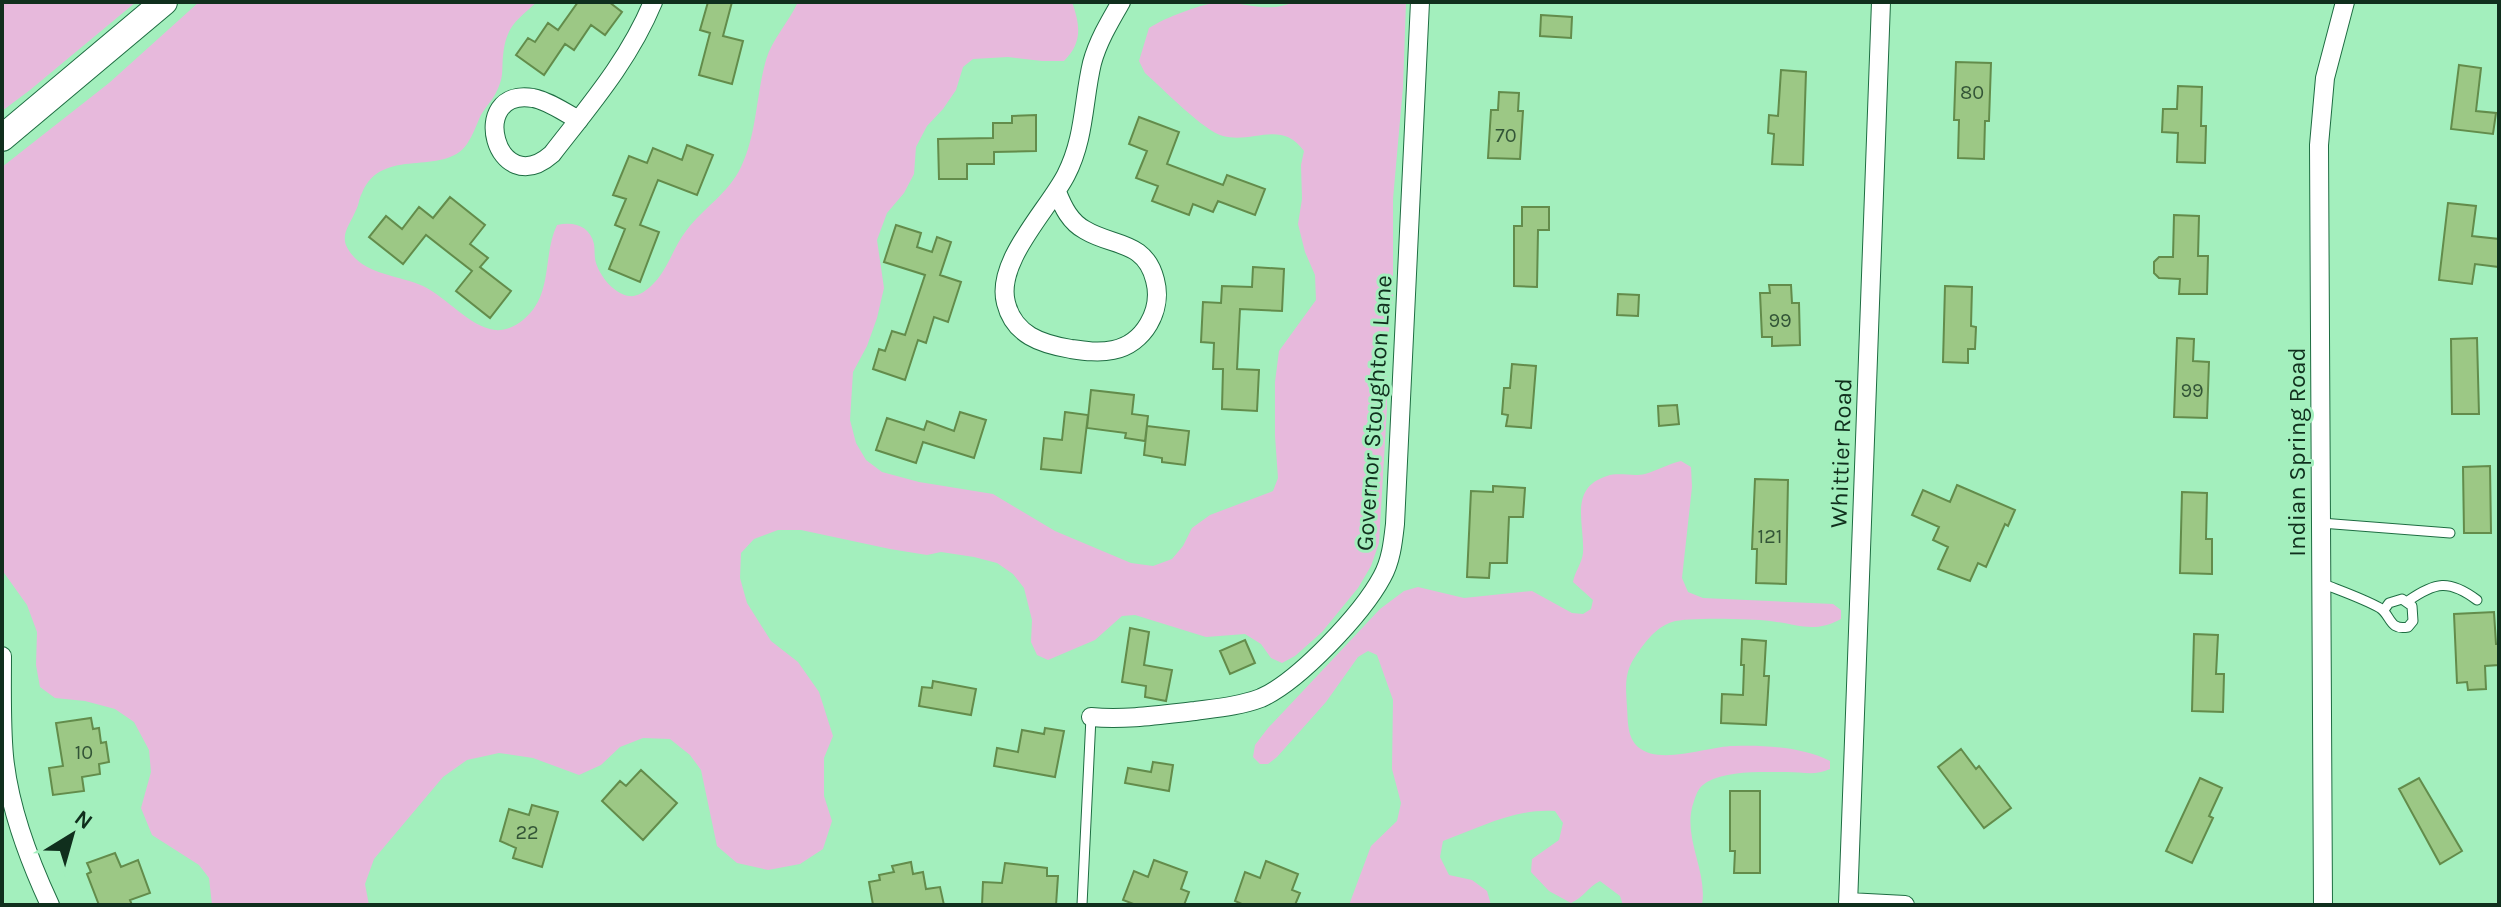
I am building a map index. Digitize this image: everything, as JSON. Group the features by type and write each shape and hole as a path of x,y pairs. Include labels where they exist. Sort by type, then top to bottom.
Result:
{"main road":[{"path":"2,138 164,2"}],"street":[{"path":"579,120 541,100 523,98 510,102 501,110 495,121 494,139 502,153 511,160 527,165 538,163 552,154 579,120 627,56 653,2"},
{"path":"1057,192 1065,210 1078,226 1131,247 1148,261 1152,270 1157,290 1155,310 1139,337 1123,347 1101,352 1052,346 1032,339 1010,316 1004,295 1005,276 1014,256 1057,192 1071,164 1081,137 1096,51 1121,2"},
{"name":"Governor Stoughton Lane","path":"1091,717 1131,719 1221,708 1263,697 1296,675 1325,647 1357,613 1383,576 1395,524 1420,2"},
{"name":"Whittier Road","path":"1848,904 1881,2"},
{"name":"Indian Spring Road","path":"2323,905 2319,145 2327,66 2345,2"},
{"path":"2,656 2,728 9,787 24,843 50,905"},
{"path":"1848,904 1905,905"}],"lane":[{"path":"2321,523 2450,533"},
{"path":"2321,583 2384,610 2393,625 2401,629 2413,621 2414,613 2408,601 2395,600 2384,610"},
{"path":"2408,601 2436,585 2452,586 2477,600"},
{"path":"1082,905 1091,717"}],"shaded area":[{"path":"2,2 136,2 2,111"},
{"path":"199,2 537,2 510,31 504,46 499,87 467,144 456,154 443,159 383,170 371,179 361,195 345,234 348,249 363,264 423,286 476,323 499,330 510,328 533,310 543,287 557,225 575,225 589,233 604,279 623,295 635,296 656,281 686,231 730,185 741,167 750,141 766,60 798,2 1072,2 1078,33 1074,47 1064,61 1008,57 973,59 963,67 956,90 927,126 916,147 914,174 904,193 887,213 877,240 884,288 867,346 853,372 850,420 856,443 866,460 882,472 919,482 993,494 1055,531 1131,563 1153,566 1172,559 1192,528 1210,515 1273,491 1278,478 1275,382 1279,351 1316,300 1315,275 1298,224 1304,151 1286,136 1223,136 1195,118 1145,73 1139,61 1149,28 1186,11 1217,2 1276,7 1293,2 1406,2 1403,87 1393,199 1393,297 1386,357 1387,408 1379,543 1371,566 1358,588 1322,632 1295,656 1282,663 1271,658 1261,644 1245,634 1206,637 1135,615 1122,616 1095,640 1048,660 1037,655 1031,642 1032,620 1024,588 1013,574 997,563 941,552 927,555 890,549 801,530 778,530 754,539 741,553 740,578 747,603 771,641 798,662 819,692 833,736 824,758 824,796 832,821 823,849 800,864 768,870 737,863 717,846 701,770 690,755 670,739 643,738 620,747 601,765 579,775 533,758 499,753 467,760 443,777 374,859 365,884 369,905 212,905 209,878 199,865 152,835 141,808 151,772 149,750 134,722 115,709 85,701 55,698 40,687 36,665 37,632 27,605 2,570 2,167 109,83"},
{"path":"1681,461 1691,467 1692,487 1682,578 1688,592 1703,598 1833,604 1841,610 1841,619 1814,627 1720,619 1680,620 1666,625 1645,643 1628,671 1626,695 1630,734 1638,747 1659,755 1734,746 1784,748 1830,761 1830,769 1814,773 1735,774 1715,778 1702,786 1694,801 1691,827 1703,892 1702,905 1623,905 1620,896 1600,881 1571,903 1549,891 1531,872 1532,859 1559,840 1563,823 1555,811 1540,811 1498,820 1443,841 1440,857 1449,875 1472,880 1487,891 1491,905 1349,905 1371,846 1397,821 1401,803 1392,769 1393,700 1377,655 1368,651 1358,657 1326,702 1268,764 1260,764 1253,757 1255,745 1380,609 1404,591 1418,587 1464,598 1532,591 1572,613 1583,614 1591,609 1593,600 1573,582 1583,553 1581,508 1587,489 1607,476 1645,474"}],"building":[{"path":"578,2 609,2 622,12 605,35 591,25 574,50 565,44 544,75 516,55 528,38 535,42 548,23 558,30"},
{"path":"708,2 732,2 723,36 743,41 732,84 699,75 710,33 700,30"},
{"path":"1541,15 1572,17 1571,38 1540,36"},
{"path":"1956,62 1991,63 1984,159 1958,158 1959,120 1954,120"},
{"path":"2459,65 2481,68 2476,111 2496,113 2493,134 2451,129"},
{"path":"1781,70 1806,72 1803,165 1772,164 1774,134 1768,133 1769,115 1778,116"},
{"path":"2178,86 2202,87 2201,126 2206,126 2205,163 2177,162 2178,133 2162,132 2163,109 2177,109"},
{"path":"1499,92 1519,93 1518,111 1523,111 1520,159 1488,158 1491,110 1498,110"},
{"path":"1036,115 1036,151 994,152 994,164 967,164 967,179 939,179 938,139 993,138 993,123 1012,123 1012,116"},
{"path":"1139,117 1179,132 1167,164 1223,185 1227,175 1265,189 1255,215 1218,201 1213,212 1193,204 1189,215 1152,201 1158,186 1136,178 1147,151 1129,144"},
{"path":"687,145 713,155 697,195 658,180 640,225 659,232 640,282 609,269 625,229 615,225 626,199 613,195 629,156 647,163 653,148 682,160"},
{"path":"450,197 485,225 470,244 488,258 480,267 511,291 490,318 456,291 472,271 426,235 403,264 369,237 386,216 402,229 419,207 433,218"},
{"path":"2448,203 2476,206 2472,236 2499,239 2499,267 2475,264 2472,284 2439,280"},
{"path":"1522,207 1549,207 1549,230 1538,230 1537,287 1514,286 1514,226 1522,226"},
{"path":"2174,215 2199,216 2198,256 2208,256 2207,294 2179,294 2180,279 2159,278 2154,273 2154,262 2159,257 2173,257"},
{"path":"896,225 921,233 917,247 932,252 937,237 951,242 940,275 961,282 948,322 934,317 926,343 918,340 905,380 873,369 879,349 885,351 892,331 905,335 925,275 884,262"},
{"path":"1253,267 1284,269 1282,311 1240,309 1237,369 1259,370 1257,411 1222,409 1223,369 1213,369 1214,343 1201,342 1203,302 1221,303 1222,286 1252,287"},
{"path":"1769,285 1791,285 1792,303 1799,303 1800,345 1772,346 1772,337 1762,337 1760,293 1770,293"},
{"path":"1945,286 1972,287 1971,326 1976,327 1975,349 1968,349 1968,363 1943,362"},
{"path":"1618,294 1639,295 1638,316 1617,315"},
{"path":"2177,338 2194,339 2193,361 2209,362 2207,418 2174,417"},
{"path":"2477,338 2479,414 2452,414 2451,339"},
{"path":"1512,364 1536,366 1531,428 1506,426 1508,415 1502,414 1504,388 1510,388"},
{"path":"1091,390 1134,395 1132,414 1148,416 1145,441 1125,438 1126,433 1087,428"},
{"path":"1677,405 1679,424 1659,426 1658,406"},
{"path":"960,412 986,420 974,458 923,442 916,463 876,450 887,418 924,430 927,421 954,431"},
{"path":"1065,412 1088,415 1081,473 1041,469 1044,438 1062,440"},
{"path":"1147,426 1189,431 1185,465 1162,462 1162,458 1144,455"},
{"path":"2490,466 2491,533 2464,533 2463,467"},
{"path":"1755,479 1788,480 1786,584 1756,583 1757,549 1752,549"},
{"path":"1957,485 2015,510 2008,526 2005,524 1986,567 1978,563 1970,581 1938,569 1948,547 1933,540 1939,527 1912,515 1923,490 1950,502"},
{"path":"1493,486 1525,488 1523,517 1509,517 1507,563 1490,563 1489,578 1467,577 1471,491 1493,492"},
{"path":"2182,492 2207,493 2206,539 2212,539 2212,574 2180,573"},
{"path":"2494,612 2499,665 2485,666 2486,689 2468,690 2467,682 2457,683 2454,614"},
{"path":"1130,628 1149,632 1144,665 1172,670 1166,701 1145,697 1146,686 1122,682"},
{"path":"2194,634 2218,635 2216,674 2224,674 2223,712 2192,711"},
{"path":"1742,639 1766,641 1764,676 1769,676 1766,725 1721,723 1722,694 1743,695"},
{"path":"1245,640 1255,663 1230,674 1220,651"},
{"path":"933,681 976,689 971,715 919,706 922,687 932,688"},
{"path":"91,718 93,729 99,728 101,743 106,742 109,762 99,764 100,774 82,777 84,791 53,795 49,768 63,766 56,723"},
{"path":"1045,728 1064,731 1055,777 994,766 997,748 1018,752 1022,730 1044,734"},
{"path":"1961,749 1976,769 1979,766 2011,808 1984,828 1938,767"},
{"path":"1153,762 1173,765 1169,791 1125,783 1128,768 1151,772"},
{"path":"641,770 677,803 643,840 602,801 620,781 626,786"},
{"path":"2200,778 2222,788 2209,816 2213,818 2192,863 2166,851"},
{"path":"2419,778 2462,851 2440,864 2399,789"},
{"path":"1730,791 1760,791 1760,873 1734,873 1735,851 1730,851"},
{"path":"532,805 558,812 542,867 513,858 516,848 500,841 509,809 529,815"},
{"path":"115,853 121,867 138,860 150,893 130,900 132,905 99,905 87,874 91,872 87,863"},
{"path":"1154,860 1187,872 1181,889 1189,892 1184,905 1136,905 1123,900 1134,871 1148,877"},
{"path":"1266,861 1298,874 1292,890 1300,893 1295,905 1244,905 1235,901 1245,872 1260,878"},
{"path":"911,862 913,874 923,872 926,889 940,887 944,905 873,905 869,882 880,880 879,875 894,872 892,866"},
{"path":"1005,863 1047,868 1047,876 1058,876 1056,905 982,905 983,882 1002,883"}]}
